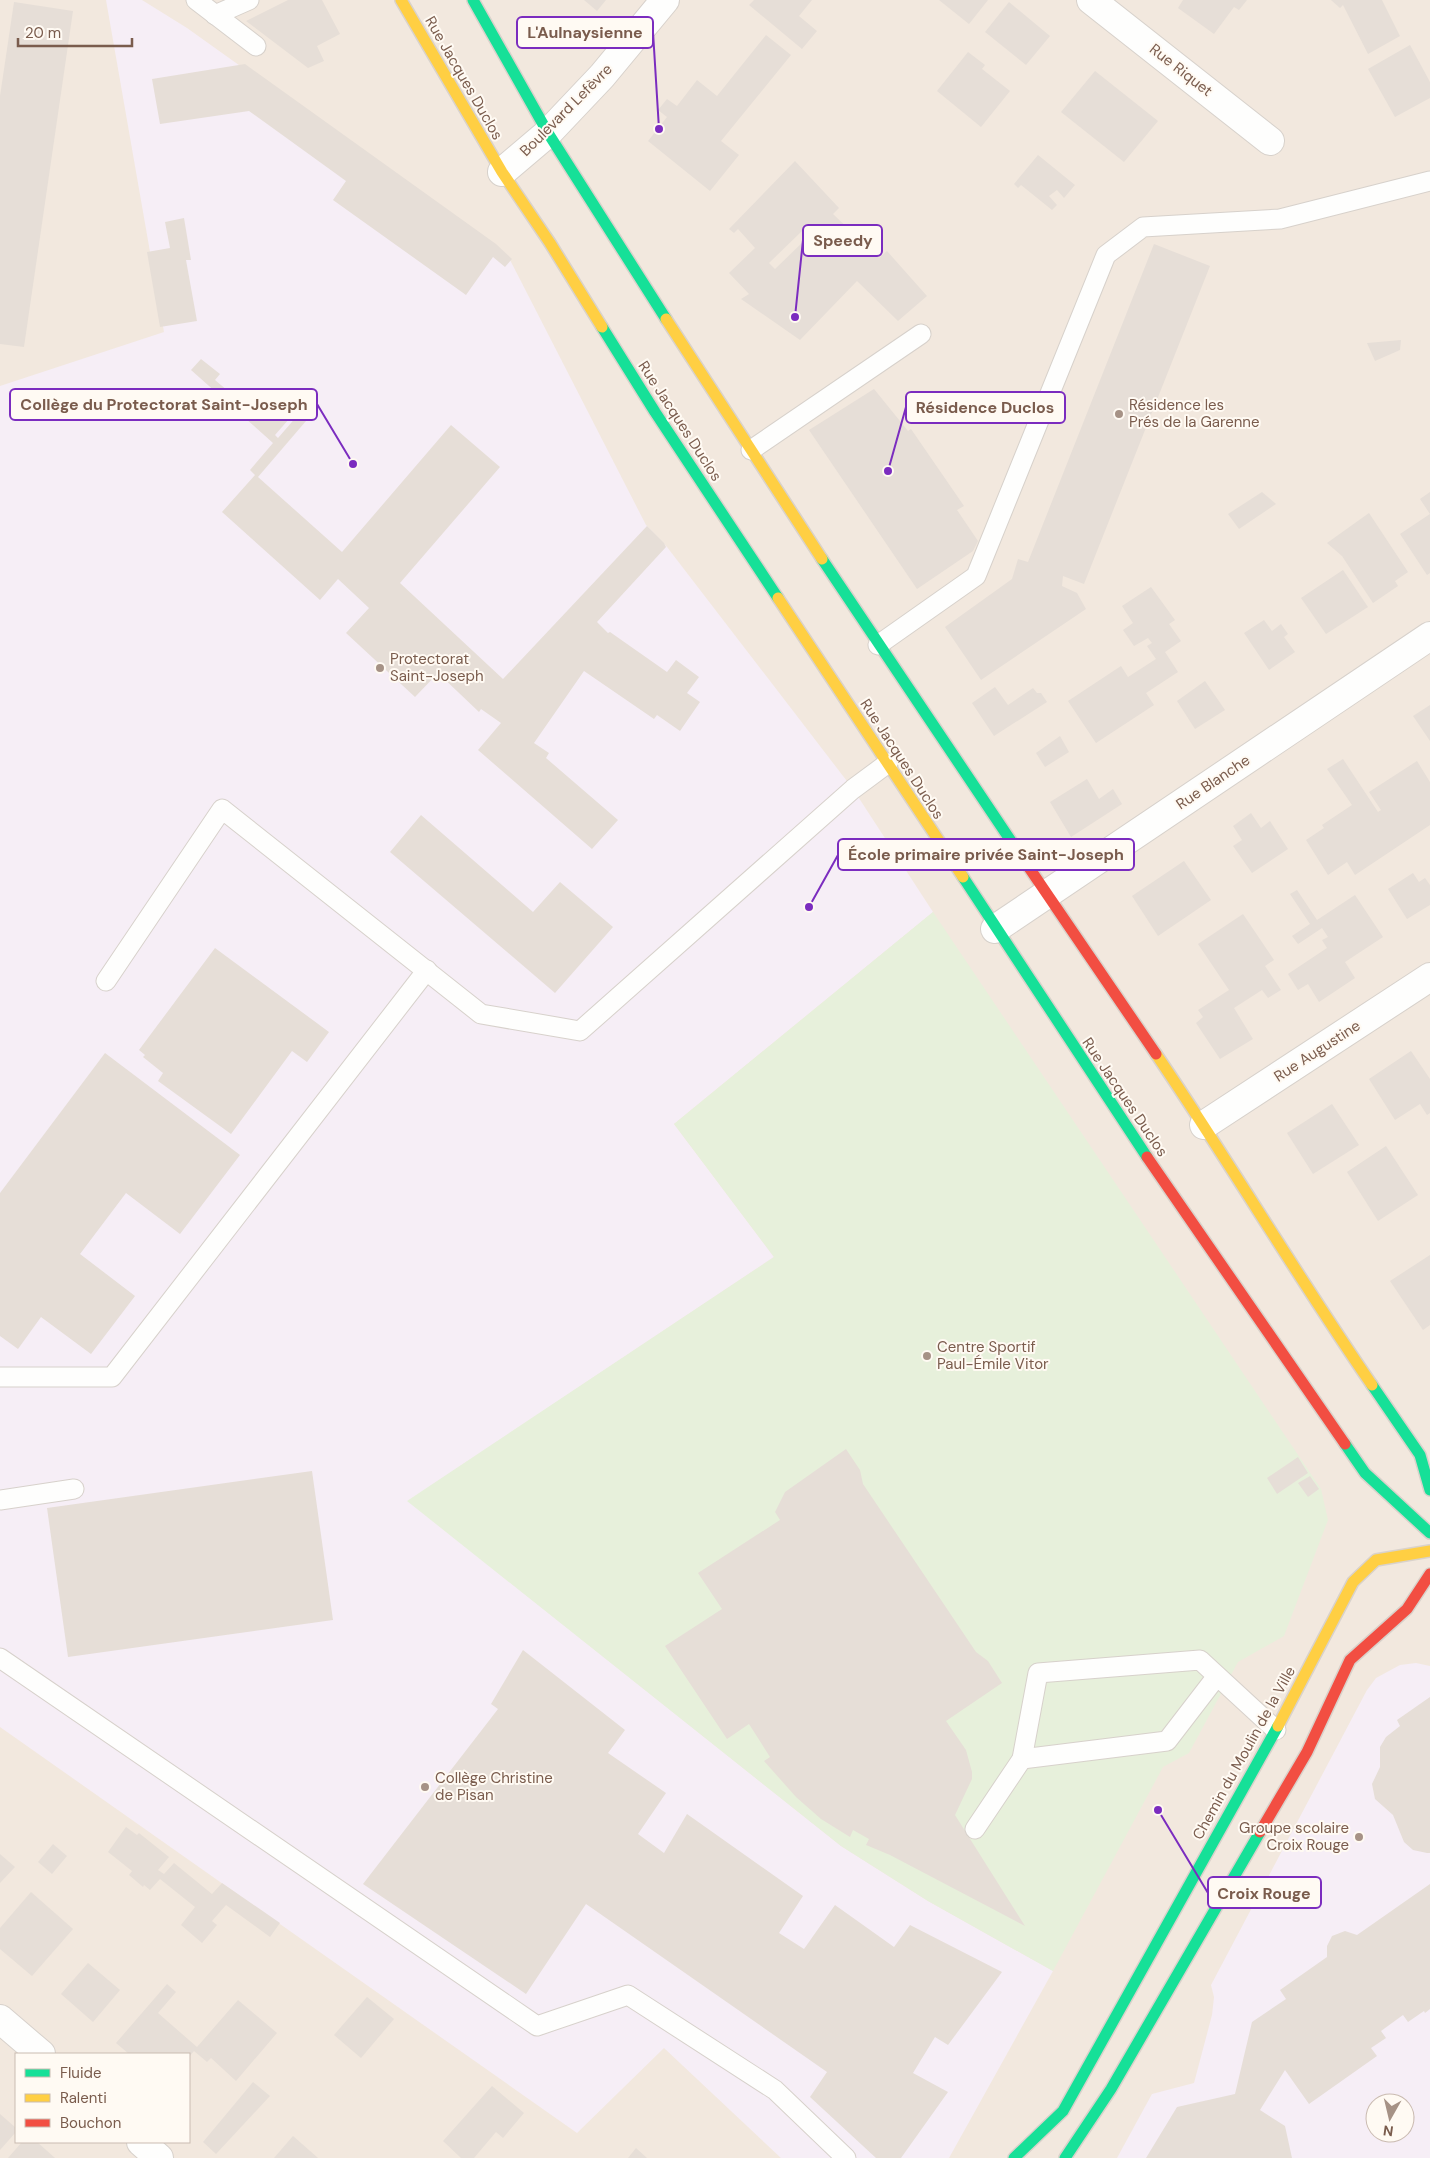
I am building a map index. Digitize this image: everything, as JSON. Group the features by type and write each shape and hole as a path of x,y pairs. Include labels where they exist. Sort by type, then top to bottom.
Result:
{"main road":[{"name":"Rue Jacques Duclos","path":"401,0 502,172 550,243 661,421 888,763 995,929 1191,1222 1365,1473 1430,1533"},
{"path":"473,0 548,133 601,219 878,645 1204,1125 1325,1317 1420,1455 1430,1490"},
{"name":"Chemin du Moulin de la Ville","path":"1014,2158 1064,2111 1276,1730 1353,1582 1376,1560 1430,1551"},
{"path":"1065,2158 1112,2089 1307,1752 1350,1660 1407,1609 1430,1574"}],"street":[{"name":"Boulevard Lefèvre","path":"502,172 548,133 602,76 665,0"},
{"name":"Rue Riquet","path":"1091,0 1270,141"},
{"name":"Rue Blanche","path":"995,929 1430,636"},
{"name":"Rue Augustine","path":"1204,1125 1430,977"},
{"path":"0,2018 40,2053"},
{"path":"142,2143 159,2158"}],"lane":[{"path":"196,0 256,46"},
{"path":"215,15 249,0"},
{"path":"878,645 976,576 1106,255 1143,228 1280,219 1430,181"},
{"path":"751,450 921,334"},
{"path":"106,981 222,809 481,1014 580,1031 853,789 888,763"},
{"path":"0,1377 112,1377 427,970"},
{"path":"0,1500 74,1489"},
{"path":"0,1658 538,2026 628,1995 775,2090 846,2158"},
{"path":"975,1829 1022,1759 1038,1673 1200,1660 1276,1730"},
{"path":"1022,1759 1167,1741 1217,1676"}],"shaded area":[{"path":"0,0 1430,0 1430,2158 0,2158"},
{"name":"Protectorat Saint-Joseph","path":"106,0 142,0 187,28 509,258 646,525 667,547 853,789 933,912 674,1124 774,1257 408,1501 841,1846 928,1901 1053,1971 949,2158 781,2158 664,2048 577,2133 0,1727 0,386 164,332"},
{"name":"Groupe scolaire Croix Rouge","path":"1416,1663 1430,1666 1430,2158 1117,2158 1152,2094 1194,2083 1212,2015 1214,1997 1211,1985 1367,1690 1376,1678 1400,1665"}],"green space":[{"name":"Centre Sportif Paul-Émile Vitor","path":"933,912 1321,1489 1328,1520 1284,1636 1238,1662 1189,1753 1163,1767 1053,1971 928,1901 841,1846 407,1501 774,1257 674,1124"}],"building":[{"path":"288,0 322,0 340,34 317,46 324,61 308,68 246,21"},
{"path":"584,0 606,0 597,11"},
{"path":"754,0 812,0 799,16 817,31 802,49 749,5"},
{"path":"939,0 988,0 969,24"},
{"path":"1183,0 1247,0 1239,10 1234,7 1214,34 1178,8"},
{"path":"1331,0 1382,0 1400,36 1368,54 1343,5 1340,8"},
{"path":"14,2 73,11 24,347 0,344 0,96"},
{"path":"1009,2 1050,36 1026,65 985,32"},
{"path":"766,35 791,55 721,141 739,155 710,191 648,141 667,117 658,110 667,99 677,106 697,80 717,96"},
{"path":"1410,45 1430,82 1430,98 1395,117 1368,69"},
{"path":"968,52 985,65 982,69 1010,91 981,127 937,91"},
{"path":"245,64 496,244 512,259 505,267 493,257 466,295 333,200 346,181 249,111 160,124 152,79"},
{"path":"1095,71 1158,121 1124,162 1061,112"},
{"path":"1038,155 1075,185 1064,198 1057,190 1049,196 1057,205 1052,210 1021,185 1018,188 1014,184"},
{"path":"795,161 839,208 833,214 879,258 887,251 927,296 898,321 857,281 800,340 741,299 749,294 729,273 755,248 738,229 734,233 729,229","holes":["802,231 808,237 775,269 769,263"]},
{"path":"184,218 191,260 186,260 197,321 160,327 147,252 170,248 165,222"},
{"name":"Résidence les Prés de la Garenne","path":"1154,244 1210,266 1084,584 1063,576 1062,586 1077,593 1086,609 981,680 945,627 1012,579 1018,559 1028,562"},
{"path":"1401,340 1400,350 1375,361 1367,343"},
{"path":"201,359 220,374 215,380 234,396 238,390 256,405 270,388 296,411 275,435 278,438 311,400 318,407 258,477 342,552 451,425 500,467 400,583 503,679 647,526 664,543 666,547 597,622 608,633 610,632 667,672 676,660 699,677 687,693 700,702 680,731 657,715 654,719 584,671 534,743 549,753 546,758 618,820 592,849 478,750 501,723 481,709 479,712 438,673 415,697 346,633 369,608 338,579 320,600 222,512 255,475 250,470 273,443 191,370"},
{"path":"874,389 908,431 911,429 964,506 957,510 978,541 973,551 917,589 809,430"},
{"path":"1262,492 1276,504 1239,529 1228,514"},
{"path":"1430,492 1430,514 1420,499"},
{"path":"1369,513 1408,572 1395,581 1398,586 1373,603 1342,556 1327,543"},
{"path":"1430,514 1430,573 1427,575 1400,534"},
{"path":"1343,570 1368,607 1326,634 1301,598"},
{"path":"1151,587 1175,620 1169,624 1181,641 1165,652 1178,672 1146,693 1154,705 1096,743 1068,701 1121,666 1128,677 1156,659 1147,646 1152,643 1148,638 1134,646 1123,630 1133,623 1122,606"},
{"path":"1264,620 1272,631 1281,624 1288,634 1284,637 1295,652 1269,670 1244,633"},
{"path":"1205,681 1225,710 1195,729 1177,701"},
{"path":"995,687 1008,705 1033,688 1037,693 1041,693 1047,702 994,736 972,703"},
{"path":"1430,705 1430,741 1413,716"},
{"path":"1060,736 1069,752 1045,767 1036,753"},
{"path":"1343,759 1378,812 1381,810 1369,792 1417,761 1430,782 1430,825 1355,875 1347,862 1328,875 1306,840 1324,828 1322,825 1352,805 1327,769"},
{"path":"1087,779 1099,799 1113,789 1122,804 1071,837 1050,802"},
{"path":"1251,813 1261,828 1270,821 1288,849 1252,873 1233,846 1242,840 1233,826"},
{"path":"421,815 533,912 560,882 613,927 555,993 390,852"},
{"path":"1184,861 1211,900 1158,936 1132,896"},
{"path":"1413,873 1419,882 1425,878 1430,885 1430,905 1407,919 1388,889"},
{"path":"1297,890 1317,920 1355,895 1383,937 1345,962 1355,978 1319,1002 1308,984 1298,990 1288,974 1327,948 1322,940 1328,937 1322,928 1298,944 1292,936 1310,924 1290,894"},
{"path":"1243,914 1274,960 1265,966 1281,990 1268,998 1262,990 1234,1008 1253,1039 1220,1059 1196,1023 1203,1017 1198,1010 1229,990 1198,944"},
{"path":"215,948 329,1032 307,1062 292,1051 231,1134 158,1081 163,1073 143,1057 145,1055 139,1050"},
{"path":"1411,1051 1430,1079 1430,1113 1427,1115 1420,1104 1395,1120 1369,1079"},
{"path":"105,1053 240,1155 180,1234 126,1193 80,1254 135,1296 91,1354 41,1317 18,1349 0,1336 0,1193"},
{"path":"1332,1104 1359,1145 1313,1174 1287,1133"},
{"path":"1386,1146 1418,1195 1378,1221 1347,1172"},
{"path":"1430,1255 1430,1325 1423,1330 1390,1281"},
{"path":"846,1449 860,1470 863,1484 976,1652 988,1661 1002,1683 946,1721 966,1750 972,1772 972,1779 955,1815 1025,1926 890,1855 866,1845 869,1839 853,1830 850,1837 821,1819 796,1797 764,1761 770,1757 749,1724 727,1739 665,1646 722,1609 698,1573 780,1520 775,1512 785,1492"},
{"path":"1298,1457 1308,1473 1277,1494 1267,1478"},
{"path":"312,1471 333,1620 68,1657 47,1508"},
{"path":"1310,1476 1319,1489 1308,1497 1298,1483"},
{"path":"523,1650 625,1730 608,1753 666,1793 638,1834 664,1853 687,1814 803,1896 779,1933 804,1949 835,1905 894,1947 910,1925 1002,1972 948,2045 935,2037 913,2073 948,2092 901,2158 876,2158 810,2097 827,2072 586,1904 526,1994 363,1884 498,1709 491,1704"},
{"path":"1430,1697 1430,1853 1427,1853 1413,1850 1404,1842 1393,1815 1375,1799 1372,1784 1380,1767 1380,1747 1386,1737 1400,1726 1397,1720"},
{"path":"126,1827 137,1835 139,1833 169,1857 158,1870 164,1874 174,1863 212,1894 222,1883 280,1923 270,1937 226,1905 212,1921 217,1925 202,1943 181,1925 195,1907 160,1879 150,1890 144,1885 143,1887 129,1875 132,1871 108,1852"},
{"path":"53,1844 67,1856 52,1874 38,1862"},
{"path":"0,1854 15,1867 0,1883"},
{"path":"1430,1884 1430,2009 1408,2022 1403,2015 1381,2031 1386,2038 1371,2048 1377,2056 1309,2104 1285,2070 1260,2110 1285,2126 1292,2158 1146,2158 1177,2107 1235,2094 1252,2022 1286,1999 1280,1990 1327,1957 1327,1946 1332,1936 1345,1931 1357,1935"},
{"path":"31,1892 73,1929 32,1976 0,1949 0,1928"},
{"path":"88,1963 120,1990 93,2022 61,1994"},
{"path":"167,1984 176,1992 158,2013 197,2047 238,2000 277,2033 236,2081 211,2058 207,2062 194,2051 190,2056 190,2053 128,2053 116,2043"},
{"path":"367,1997 394,2019 361,2058 334,2035"},
{"path":"253,2082 270,2096 216,2154 203,2142"},
{"path":"492,2086 524,2113 503,2138 496,2132 474,2158 461,2158 443,2141"},
{"path":"0,2114 15,2127 15,2133 0,2150"},
{"path":"293,2136 318,2158 274,2158"},
{"path":"21,2143 38,2143 55,2158 8,2158"},
{"path":"636,2148 647,2158 628,2158"}],"traffic: fast":[{"path":"473,0 548,133 666,319"},
{"path":"602,327 655,412 778,598"},
{"path":"822,559 1013,844"},
{"path":"963,877 1147,1157"},
{"path":"1372,1385 1420,1455 1430,1490"},
{"path":"1345,1444 1365,1473 1430,1533"},
{"path":"1014,2158 1063,2111 1278,1726"},
{"path":"1065,2158 1111,2089 1260,1832"}],"traffic: slow":[{"path":"401,0 502,172 550,243 602,327"},
{"path":"666,319 822,559"},
{"path":"778,598 963,877"},
{"path":"1156,1054 1372,1385"},
{"path":"1278,1726 1353,1582 1376,1560 1430,1551"}],"traffic: jam":[{"path":"1013,844 1156,1054"},
{"path":"1147,1157 1345,1444"},
{"path":"1260,1832 1307,1752 1350,1660 1407,1609 1430,1574"}],"place":[{"name":"L'Aulnaysienne","path":"659,129"},
{"name":"Speedy","path":"795,317"},
{"name":"Résidence les Prés de la Garenne","path":"1119,414"},
{"name":"Collège du Protectorat Saint-Joseph","path":"353,464"},
{"name":"Résidence Duclos","path":"888,471"},
{"name":"Protectorat Saint-Joseph","path":"380,668"},
{"name":"École primaire privée Saint-Joseph","path":"809,907"},
{"name":"Centre Sportif Paul-Émile Vitor","path":"927,1356"},
{"name":"Collège Christine de Pisan","path":"425,1787"},
{"name":"Croix Rouge","path":"1158,1810"},
{"name":"Groupe scolaire Croix Rouge","path":"1359,1837"}]}
